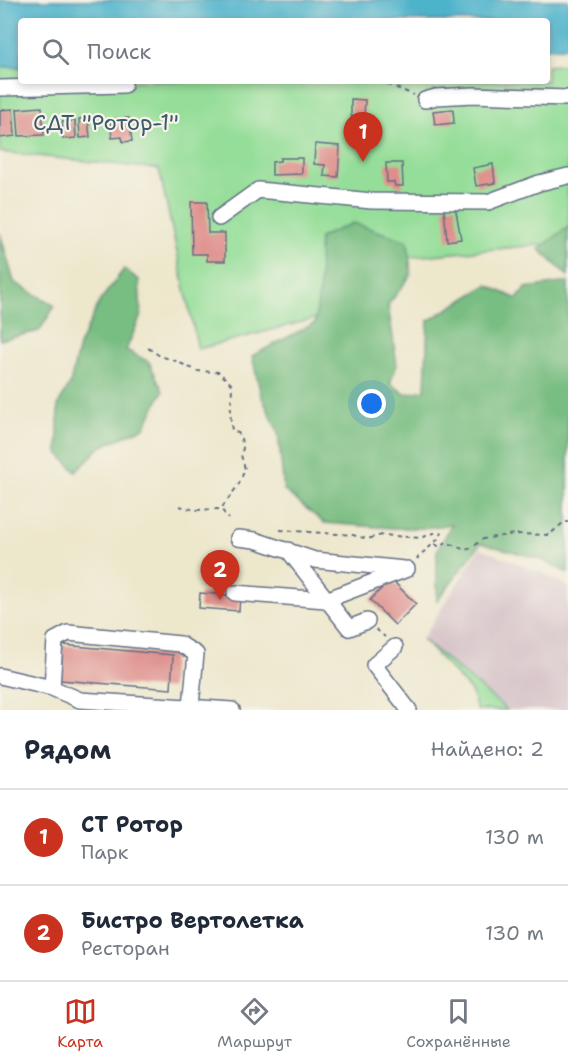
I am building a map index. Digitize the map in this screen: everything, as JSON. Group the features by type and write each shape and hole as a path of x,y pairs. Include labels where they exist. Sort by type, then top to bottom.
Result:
{"street":[{"path":"0,88 124,85"},
{"path":"425,100 473,94 568,98"},
{"path":"219,218 258,190 372,201 488,201 539,183 568,176"},
{"path":"238,538 255,540 315,560 407,569"},
{"path":"288,550 350,628 367,621"},
{"path":"235,593 329,602 407,569"},
{"path":"52,688 55,640 68,633 180,644 196,654 191,706"},
{"path":"394,647 374,664 409,710"},
{"path":"0,676 52,688 80,700 232,710"}],"path":[{"path":"387,84 425,100"},
{"path":"148,348 160,356 197,371 219,372 232,385 233,404 229,417 232,430 240,434 244,469 239,484 221,509"},
{"path":"179,506 195,510 221,509"},
{"path":"221,509 229,519"},
{"path":"435,544 440,547 446,542 465,550 483,539 514,534 549,535 564,522 568,522"},
{"path":"280,530 353,535 367,539 382,535 421,538 434,533 442,533 435,544 423,552 407,569"},
{"path":"367,621 394,647"}],"shaded area":[{"path":"480,548 544,574 568,587 568,710 507,710 422,639"}],"green space":[{"name":"СДТ \"Ротор-1\"","path":"568,64 568,242 350,263 352,309 198,349 159,169 0,152 0,67 18,67 18,84 550,84 550,66"},
{"path":"353,223 408,241 411,275 388,305 397,365 390,383 405,394 425,390 428,321 487,285 517,299 526,288 568,282 568,573 540,559 481,543 437,601 437,551 452,524 425,528 393,528 324,523 284,490 278,432 261,395 252,356 315,323 320,286 319,238"},
{"path":"568,227 568,276 539,249"},
{"path":"0,233 14,282 55,306 39,331 0,340"},
{"path":"124,269 139,280 141,315 126,350 149,362 163,391 144,428 100,447 76,472 58,453 58,405 70,384 79,346 100,301"},
{"path":"422,639 507,710 477,710 471,691"}],"water":[{"path":"0,0 568,0 568,47 550,48 550,18 18,18 18,67 0,67"}],"building":[{"path":"351,99 365,100 364,117 351,116"},
{"path":"42,107 44,135 19,136 17,109"},
{"path":"13,109 15,136 0,138 0,110"},
{"path":"453,109 454,123 435,125 433,111"},
{"path":"88,118 90,137 80,138 79,119"},
{"path":"129,118 132,141 123,142 122,137 112,138 110,119"},
{"path":"75,121 76,138 63,139 62,122"},
{"path":"315,144 340,146 338,177 324,176 325,165 314,164"},
{"path":"280,158 302,158 302,174 272,175 272,162 280,161"},
{"path":"386,163 402,163 403,186 395,186 394,182 387,182"},
{"path":"493,164 495,183 476,186 473,168"},
{"path":"191,202 207,202 208,233 225,233 225,261 207,261 207,254 192,254"},
{"path":"455,206 461,239 447,241 444,207"},
{"path":"391,579 416,604 395,625 370,600"},
{"path":"200,593 240,596 239,611 199,608"},
{"path":"63,645 173,655 171,689 60,680"}],"place":[{"name":"СТ Ротор","path":"363,162"},
{"name":"Бистро Вертолетка","path":"220,600"}]}
